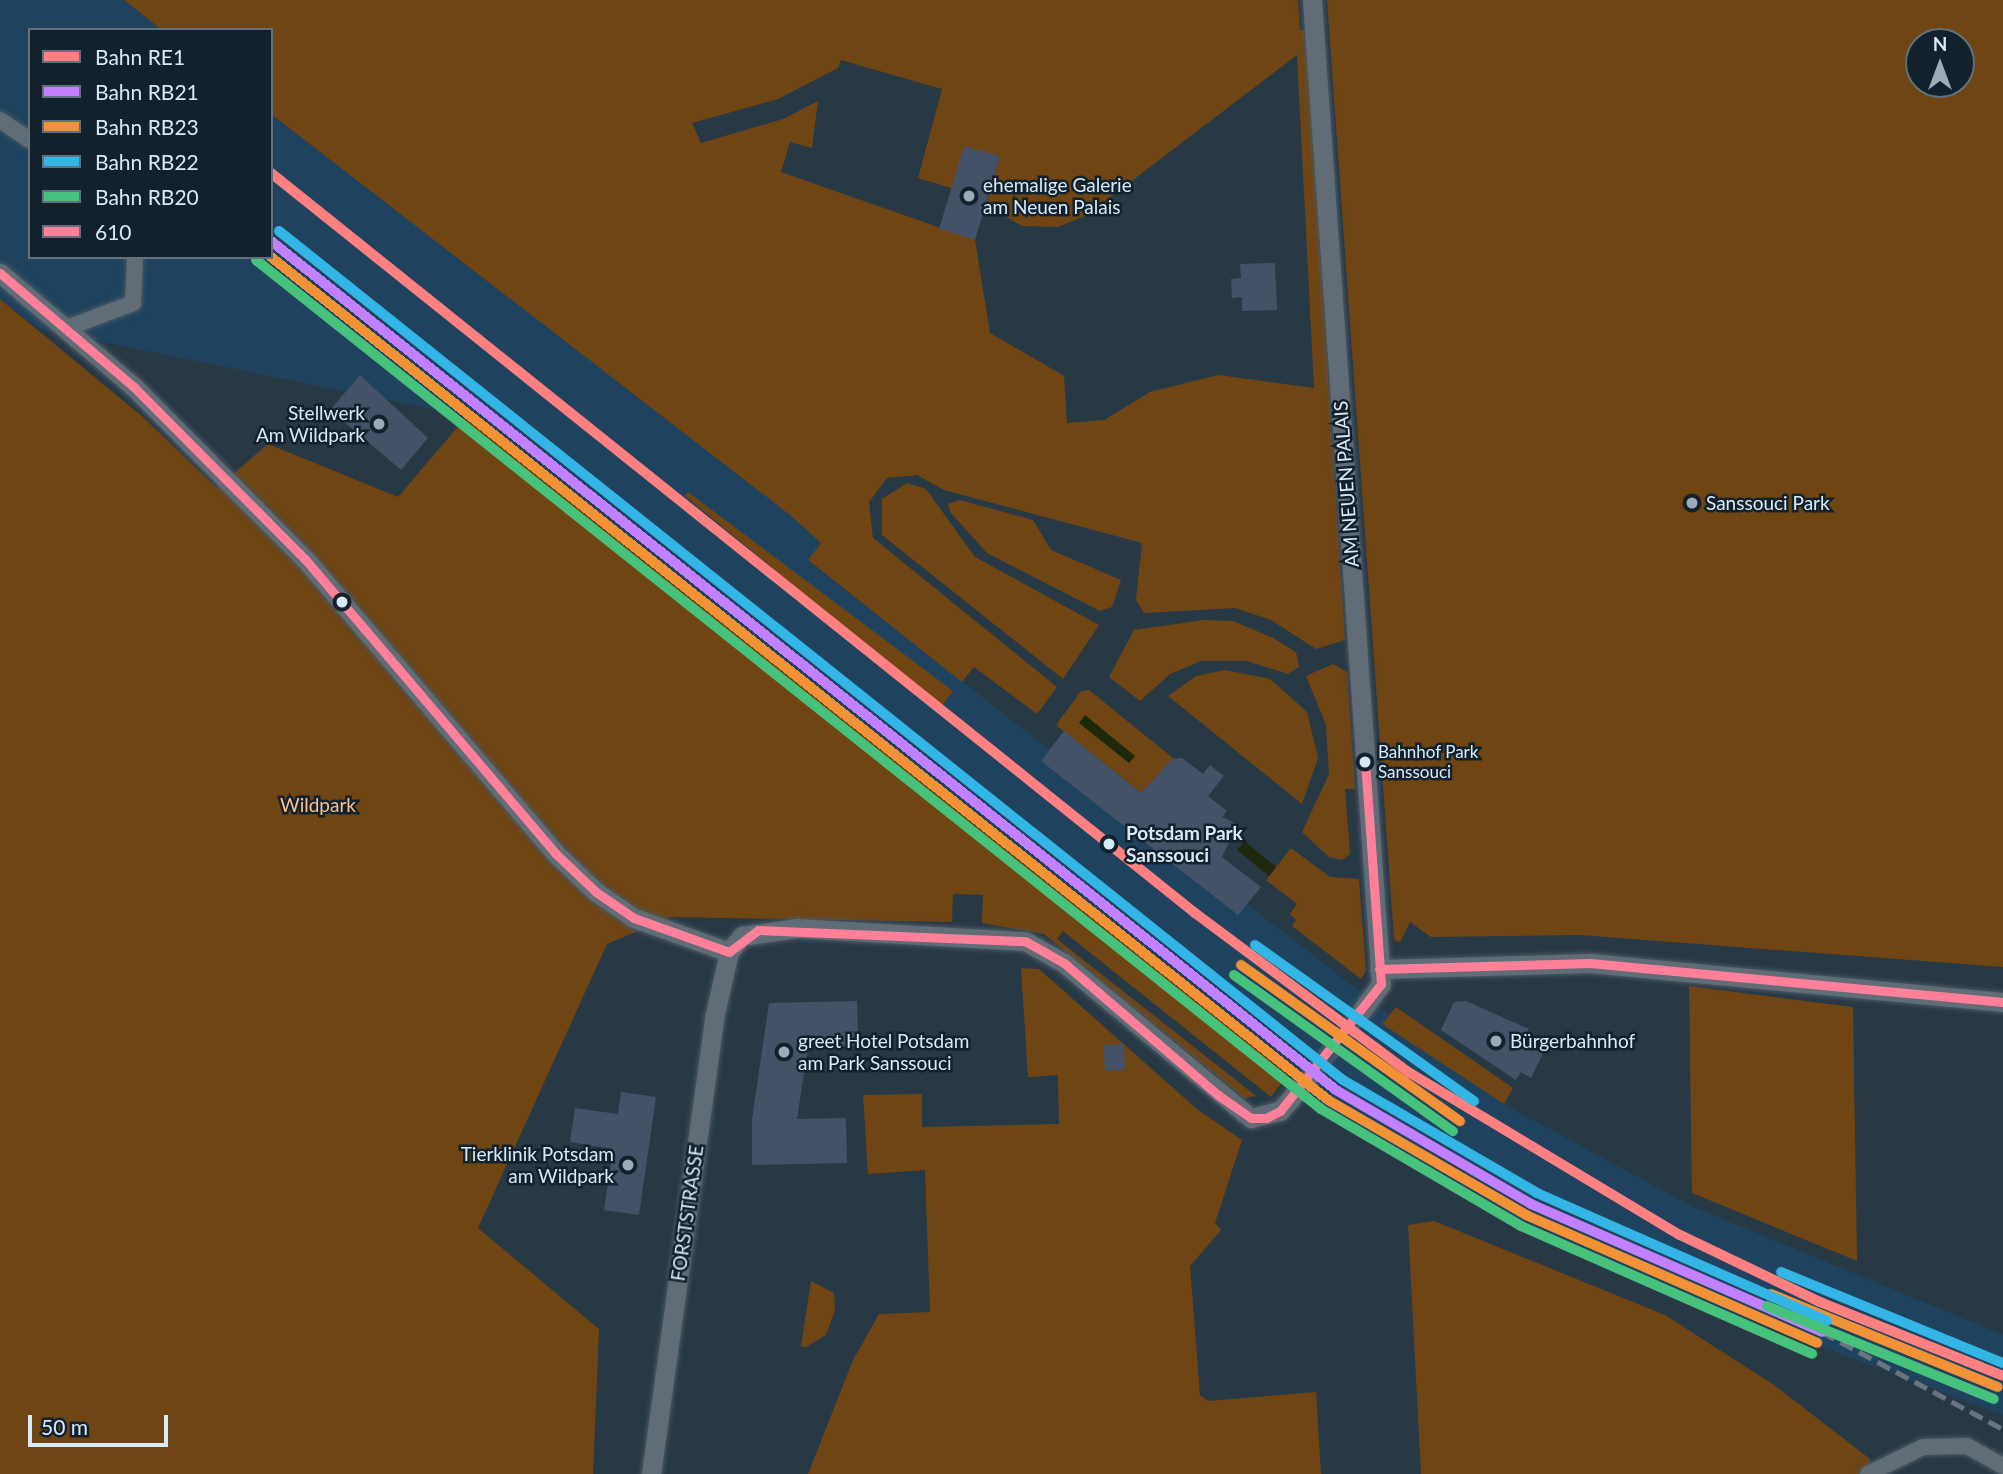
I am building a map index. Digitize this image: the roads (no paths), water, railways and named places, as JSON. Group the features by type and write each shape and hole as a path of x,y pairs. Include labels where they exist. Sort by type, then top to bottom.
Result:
{"street":[{"name":"AM NEUEN PALAIS","path":"1312,0 1379,969"},
{"path":"0,120 28,139"},
{"path":"67,328 133,303 135,259"},
{"path":"0,273 67,328 305,559 563,861 634,918 729,952 742,936 771,929 1025,941 1064,963 1251,1118 1280,1111 1306,1080"},
{"name":"FORSTSTRASSE","path":"651,1474 714,1018 729,952"},
{"path":"1362,1010 1381,984 1379,969 1590,962 2003,1002"},
{"path":"1868,1474 1923,1447 1967,1446 2003,1466"}],"tunnel":[{"path":"1306,1081 1362,1010"}],"railway":[{"path":"1822,1332 2003,1429"}],"rail line":[{"name":"RE1","path":"273,175 1195,913 1410,1073 1680,1235 1820,1302 2003,1376"},
{"name":"RB22","path":"279,231 1343,1080 1537,1193 1827,1321"},
{"name":"RB21","path":"273,243 1336,1090 1531,1204 1822,1332"},
{"name":"RB23","path":"273,259 1328,1100 1526,1215 1817,1343"},
{"name":"RB20","path":"256,260 1321,1109 1521,1226 1812,1354"},
{"name":"RB22","path":"1255,945 1474,1101"},
{"name":"RB23","path":"1241,965 1460,1121"},
{"name":"RB20","path":"1234,975 1453,1131"},
{"name":"RB22","path":"1781,1272 2003,1363"},
{"name":"RB23","path":"1771,1294 1998,1387"},
{"name":"RB20","path":"1767,1306 1994,1399"}],"place":[{"name":"ehemalige Galerie am Neuen Palais","path":"969,196"},
{"name":"Stellwerk Am Wildpark","path":"379,424"},
{"name":"Sanssouci Park","path":"1692,503"},
{"name":"Bahnhof Park Sanssouci","path":"1365,762"},
{"name":"Potsdam Park Sanssouci","path":"1109,844"},
{"name":"Bürgerbahnhof","path":"1496,1041"},
{"name":"greet Hotel Potsdam am Park Sanssouci","path":"784,1052"},
{"name":"Tierklinik Potsdam am Wildpark","path":"628,1165"}],"park label":[{"name":"Wildpark","path":"318,805"}]}
